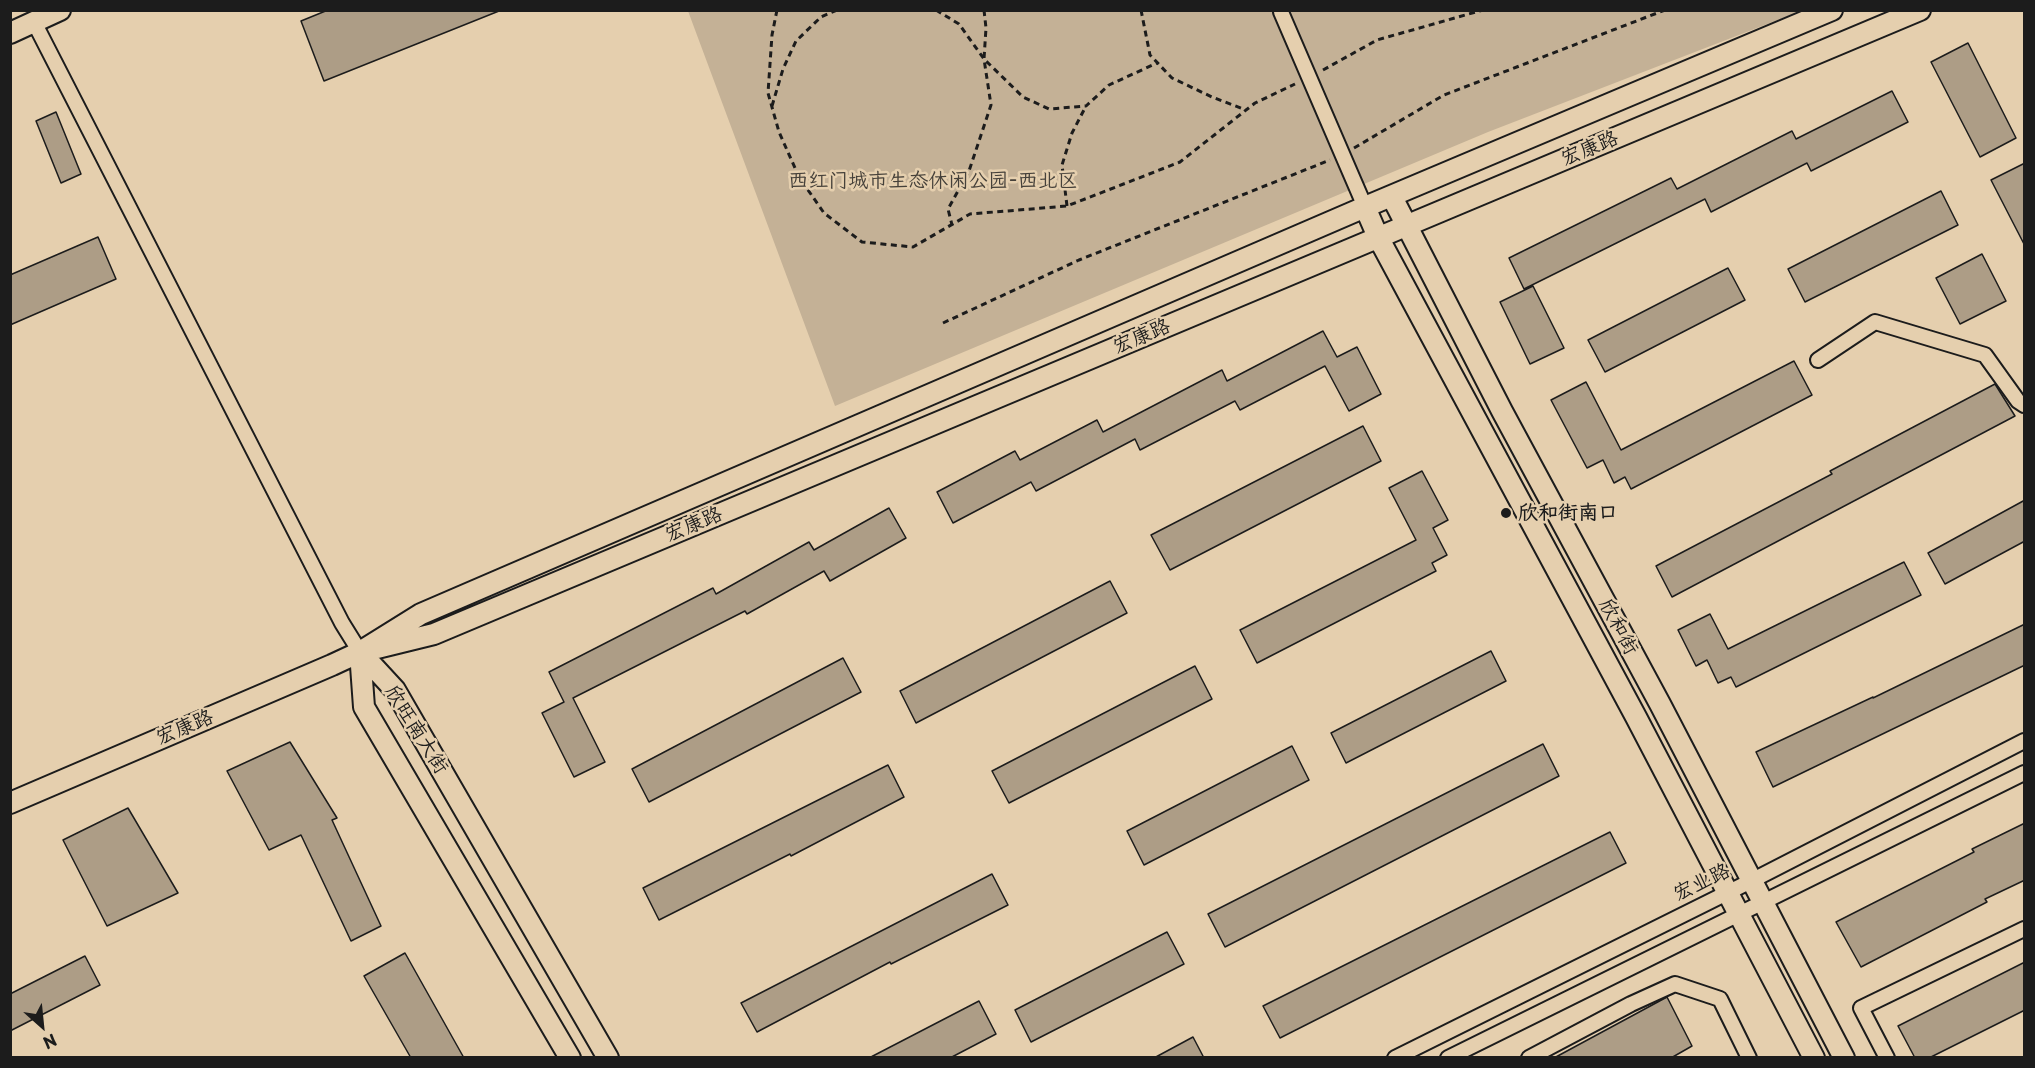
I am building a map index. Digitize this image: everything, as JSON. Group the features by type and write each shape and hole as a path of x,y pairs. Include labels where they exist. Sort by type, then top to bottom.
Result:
{"main road":[{"path":"10,33 60,10"},
{"name":"宏康路","path":"10,803 332,666 360,652 421,614 1365,207 1832,10"},
{"name":"宏康路","path":"360,652 434,634 1920,10"},
{"name":"欣和街","path":"1392,197 1502,411 1660,704 1844,1058"},
{"name":"欣和街","path":"1365,207 1378,237 1636,717 1814,1058"},
{"path":"1476,422 1473,409 1480,403 1492,403 1502,411"},
{"name":"欣旺南大街","path":"360,652 364,707 570,1058"},
{"name":"欣旺南大街","path":"360,652 395,690 608,1058"},
{"path":"1636,717 1647,724 1656,724 1661,719 1660,704"}],"street":[{"path":"1281,12 1365,207"},
{"path":"34,22 342,623 360,652"},
{"path":"1818,360 1875,322 1984,355 2018,401 2025,405"},
{"name":"宏业路","path":"1395,1058 1751,881 2025,741"},
{"path":"1448,1058 2025,773"},
{"path":"1887,1058 1861,1008 2025,929"},
{"path":"1530,1058 1631,1004 1675,984 1720,999 1749,1058"}],"path":[{"path":"777,10 772,35 768,93 778,132 799,177 824,213 862,242 913,247 970,214 1067,206 1180,162 1255,103 1308,78 1377,40 1483,10"},
{"path":"772,107 783,69 796,41 822,17 837,10"},
{"path":"936,10 959,24 984,59 1023,97 1049,109 1086,106"},
{"path":"952,225 948,209 969,171 991,105 984,59 986,28 984,10"},
{"path":"1141,10 1150,55 1172,78 1246,110"},
{"path":"943,323 1079,260 1341,155 1444,95 1665,10"},
{"path":"1067,206 1062,165 1071,133 1086,106 1109,85 1157,63"}],"green space":[{"name":"西红门城市生态休闲公园-西北区","path":"688,11 1801,11 1488,132 835,406"}],"building":[{"path":"328,10 499,11 324,81 301,21"},
{"path":"1968,43 2016,138 1980,157 1931,62"},
{"path":"1892,91 1908,122 1811,171 1807,163 1711,212 1705,199 1524,289 1509,258 1671,178 1677,189 1792,131 1796,139"},
{"path":"56,112 81,174 61,183 36,121"},
{"path":"2025,163 2025,246 1991,180"},
{"path":"1941,191 1958,225 1805,302 1788,269"},
{"path":"98,237 116,279 10,325 10,275"},
{"path":"1982,254 2006,301 1960,324 1936,278"},
{"path":"1728,268 1745,300 1605,372 1588,340"},
{"path":"1533,286 1564,348 1530,364 1500,302"},
{"path":"1323,331 1337,357 1357,347 1381,394 1349,411 1325,366 1240,410 1235,401 1140,450 1135,439 1036,491 1031,482 953,523 937,492 1015,451 1020,460 1097,420 1103,432 1222,370 1227,381"},
{"path":"1794,361 1812,395 1631,489 1625,477 1614,483 1603,460 1587,468 1551,400 1586,382 1621,450"},
{"path":"1995,384 2015,416 1672,597 1656,566 1832,474 1830,471"},
{"path":"1363,426 1381,461 1170,570 1151,535"},
{"path":"1422,471 1448,520 1433,528 1447,555 1432,563 1436,571 1257,663 1240,630 1416,540 1389,488"},
{"path":"2025,500 2025,541 1945,584 1928,553"},
{"path":"889,508 906,538 830,581 824,571 747,614 745,611 573,698 605,762 574,777 542,713 564,702 549,672 713,588 716,594 809,542 814,550"},
{"path":"1904,562 1921,595 1736,687 1731,677 1718,683 1707,660 1696,666 1678,630 1710,614 1728,649"},
{"path":"1110,581 1127,613 916,723 900,691"},
{"path":"2025,624 2025,665 1773,787 1756,752"},
{"path":"1491,651 1506,681 1346,763 1331,733"},
{"path":"843,658 861,692 649,802 632,769"},
{"path":"1195,666 1212,699 1009,803 992,771"},
{"path":"290,742 337,818 332,820 381,926 351,941 301,835 269,850 227,771"},
{"path":"1543,744 1559,776 1225,947 1208,914"},
{"path":"1292,746 1309,780 1144,865 1127,831"},
{"path":"888,765 904,797 791,856 790,854 659,920 643,888"},
{"path":"128,808 178,893 107,926 63,840"},
{"path":"2025,823 2025,880 1985,899 1987,902 1861,967 1836,922 1974,852 1972,849"},
{"path":"1610,832 1626,863 1280,1038 1263,1006"},
{"path":"992,874 1008,905 891,964 890,962 757,1032 741,1003"},
{"path":"1167,932 1184,964 1031,1042 1015,1010"},
{"path":"405,953 464,1058 411,1058 364,976"},
{"path":"85,956 100,985 10,1031 10,994"},
{"path":"2025,962 2025,1010 1929,1058 1915,1058 1898,1026"},
{"path":"1667,997 1692,1046 1671,1058 1554,1058"},
{"path":"979,1001 996,1034 950,1058 869,1058"},
{"path":"1193,1037 1204,1058 1154,1058"}],"place":[{"name":"欣和街南口","path":"1506,513"}]}
